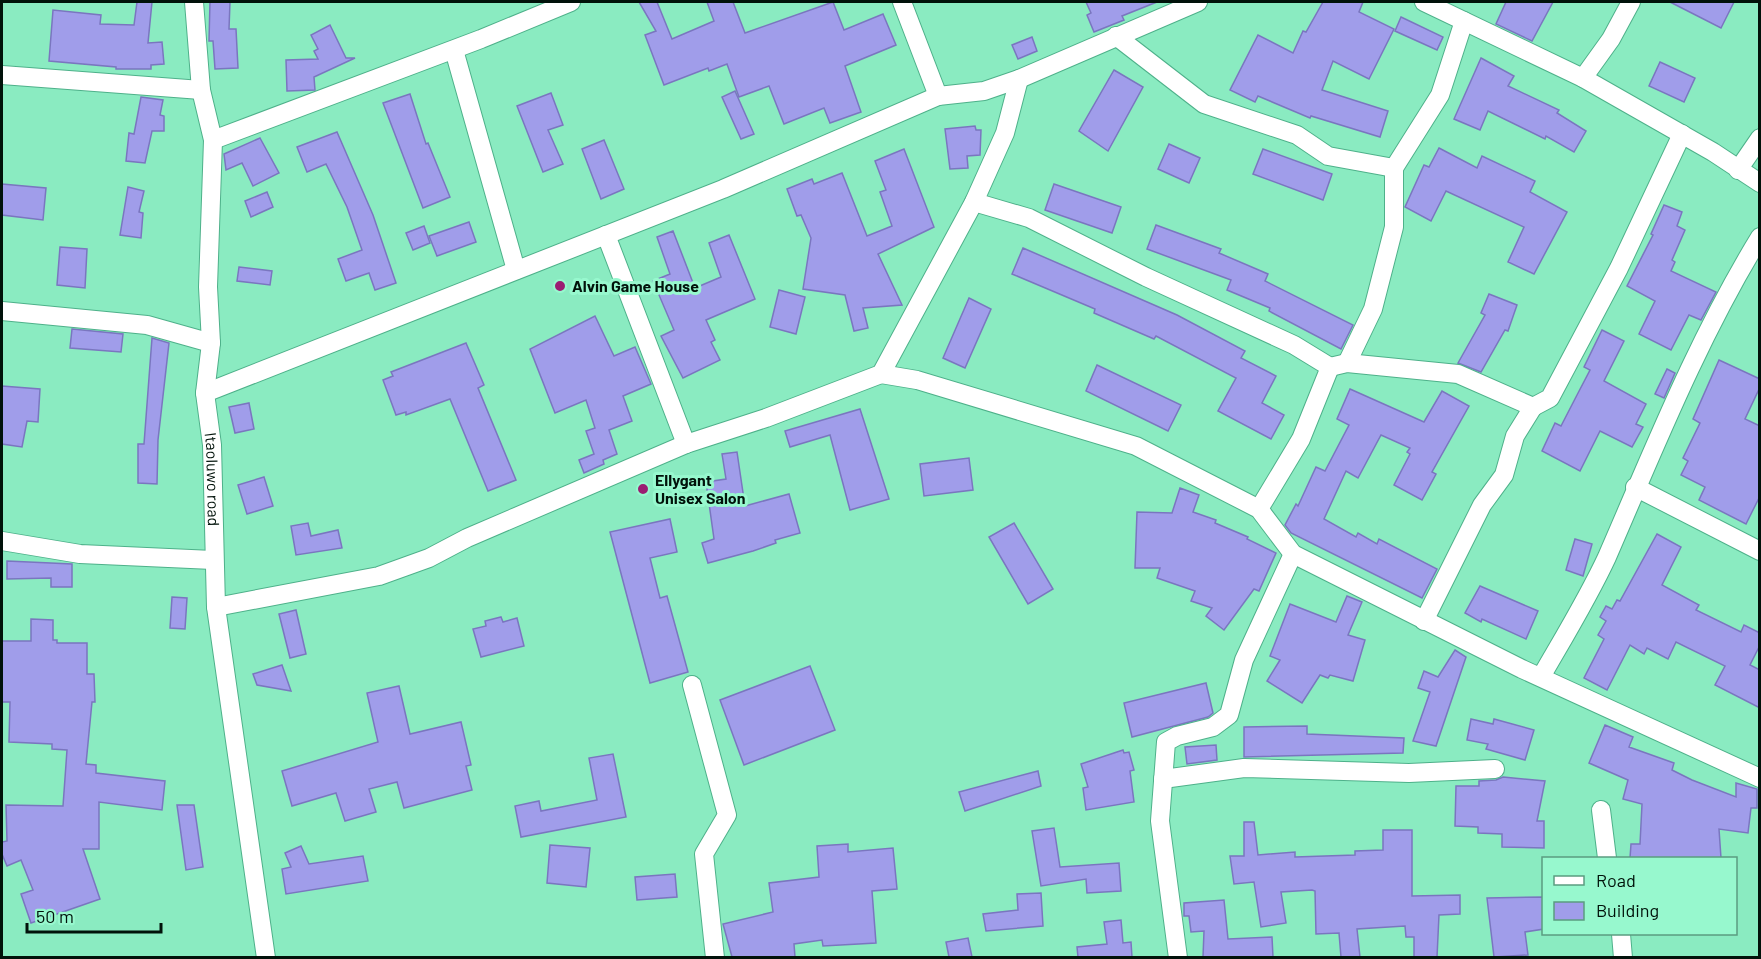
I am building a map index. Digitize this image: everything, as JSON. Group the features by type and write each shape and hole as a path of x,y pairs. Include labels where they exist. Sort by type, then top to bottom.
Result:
{"street":[{"name":"Itaoluwo road","path":"194,2 201,90 213,140 208,287 211,343 205,393 212,445 213,560 216,607 266,957"},
{"path":"213,140 454,50 571,2"},
{"path":"902,2 938,96"},
{"path":"205,393 723,189 938,96 984,91 1019,79 1198,2"},
{"path":"1424,2 1583,78 1682,134 1760,183"},
{"path":"1583,78 1611,39 1631,2"},
{"path":"1258,509 1301,439 1339,365 1373,309 1394,226 1394,168 1440,95 1464,21"},
{"path":"1116,36 1204,104 1297,135 1328,156 1394,168"},
{"path":"454,50 516,270"},
{"path":"2,75 201,90"},
{"path":"881,374 974,202 1005,133 1019,79"},
{"path":"1424,621 1482,505 1504,474 1515,436 1533,407 1550,398 1589,327 1682,134"},
{"path":"1738,170 1760,138"},
{"path":"974,202 1029,218 1146,277 1339,365 1458,374 1533,407"},
{"path":"606,235 686,444"},
{"path":"1541,676 1606,558 1635,487 1656,447 1691,365 1760,237"},
{"path":"2,311 136,323 211,343"},
{"path":"216,607 379,576 429,558 467,538 686,444 766,418 881,374 917,380 1136,446 1258,509 1293,554 1424,621 1760,778"},
{"path":"1635,487 1760,551"},
{"path":"2,541 91,555 213,560"},
{"path":"1178,957 1160,821 1166,742 1177,736 1213,727 1229,715 1244,660 1293,554"},
{"path":"692,685 727,815 704,854 715,957"},
{"path":"1163,779 1244,768 1409,773 1495,769"},
{"path":"1601,810 1607,857"},
{"path":"1621,935 1623,957"}],"building":[{"path":"137,2 152,2 148,43 162,42 164,64 151,65 151,69 116,69 116,67 49,61 53,10 101,15 100,24 134,25"},
{"path":"210,2 230,2 229,29 236,29 238,68 215,69 213,41 209,41"},
{"path":"639,2 657,2 672,39 714,21 707,2 733,2 745,33 833,2 844,30 883,14 896,45 845,66 861,112 830,123 824,108 784,124 769,86 739,97 727,64 709,71 708,68 664,85 645,35 656,31"},
{"path":"1086,2 1157,2 1122,16 1124,20 1094,32 1087,15 1091,13"},
{"path":"1323,2 1363,2 1359,12 1394,29 1369,79 1333,61 1322,90 1388,111 1380,137 1311,116 1310,118 1258,96 1255,102 1230,90 1258,35 1293,53 1303,31 1306,32"},
{"path":"1506,2 1553,2 1532,41 1496,24"},
{"path":"1670,2 1734,2 1721,28"},
{"path":"1401,17 1443,37 1437,50 1395,31"},
{"path":"330,25 346,58 355,58 314,77 315,90 287,91 286,60 318,59 314,51 318,49 311,35"},
{"path":"1032,37 1037,51 1018,59 1012,45"},
{"path":"1481,58 1514,76 1508,86 1559,110 1557,113 1586,131 1574,152 1546,136 1545,139 1488,111 1480,130 1454,119"},
{"path":"1660,62 1695,78 1684,102 1649,86"},
{"path":"1114,70 1143,87 1108,151 1079,131"},
{"path":"735,91 754,134 741,139 722,97"},
{"path":"551,93 563,125 548,130 563,164 543,172 517,106"},
{"path":"410,94 426,144 428,143 450,197 423,208 383,103"},
{"path":"141,97 163,100 160,115 164,116 164,131 152,131 145,163 126,161 129,133 134,134"},
{"path":"975,126 976,130 981,130 980,155 967,156 968,168 950,169 945,129"},
{"path":"337,132 373,215 396,283 375,290 369,273 346,281 338,259 362,250 347,207 326,164 307,172 297,147"},
{"path":"260,138 279,173 253,186 242,163 226,170 224,154"},
{"path":"604,140 624,189 601,199 582,149"},
{"path":"1169,144 1200,158 1189,183 1158,169"},
{"path":"1439,148 1477,168 1482,156 1535,181 1530,192 1567,212 1534,274 1508,262 1524,227 1446,191 1431,221 1405,207 1424,165 1429,167"},
{"path":"904,149 934,227 878,254 902,305 863,308 868,328 854,331 845,295 803,289 811,238 801,215 797,216 787,189 812,179 814,184 842,173 867,236 892,226 880,192 886,190 875,161"},
{"path":"1263,149 1332,174 1323,200 1253,174"},
{"path":"2,184 46,188 43,220 2,215"},
{"path":"1054,184 1121,207 1112,233 1045,210"},
{"path":"128,187 144,191 139,212 143,213 141,238 120,235"},
{"path":"267,192 273,207 251,217 245,201"},
{"path":"1664,205 1682,212 1677,226 1685,230 1672,260 1675,262 1671,271 1716,292 1701,320 1689,315 1671,350 1639,334 1655,301 1627,286 1653,235 1651,234"},
{"path":"469,222 476,242 437,256 429,236"},
{"path":"1156,225 1221,249 1219,253 1268,274 1265,281 1353,325 1341,349 1269,311 1270,308 1227,290 1231,280 1147,249"},
{"path":"424,226 430,243 413,250 406,233"},
{"path":"673,231 695,288 721,277 709,243 729,235 755,299 706,320 715,340 711,342 720,360 683,378 661,336 674,330 653,281 670,274 657,237"},
{"path":"60,247 87,249 85,288 57,285"},
{"path":"1023,248 1177,315 1245,351 1241,358 1276,376 1262,403 1284,415 1271,439 1218,411 1236,378 1156,336 1154,339 1094,313 1095,309 1012,274"},
{"path":"239,267 272,271 270,285 237,281"},
{"path":"779,290 805,297 796,334 770,327"},
{"path":"1489,294 1517,305 1508,331 1505,330 1481,372 1458,363 1485,315 1481,313"},
{"path":"969,298 991,309 965,368 943,358"},
{"path":"595,316 614,356 635,347 651,384 623,396 632,421 609,430 617,454 603,460 604,464 584,473 579,460 594,454 586,431 595,428 586,400 555,413 530,349"},
{"path":"72,329 123,334 121,352 70,348"},
{"path":"1602,330 1624,341 1604,381 1646,404 1636,424 1643,427 1632,447 1600,431 1580,471 1542,451 1555,423 1561,426 1590,370 1584,367"},
{"path":"152,338 169,343 158,440 157,484 138,483 138,444 144,444"},
{"path":"466,343 484,385 478,388 516,480 488,491 450,399 406,415 406,412 396,415 383,380 393,376 391,372"},
{"path":"1719,360 1760,379 1760,387 1745,419 1760,426 1760,496 1746,524 1699,500 1705,487 1681,475 1688,461 1683,458 1700,423 1693,419"},
{"path":"1097,365 1181,405 1168,431 1086,391"},
{"path":"1667,369 1675,373 1664,398 1655,394"},
{"path":"2,386 40,389 38,422 27,421 22,447 2,444"},
{"path":"1350,389 1424,422 1442,391 1469,406 1432,472 1436,474 1422,500 1394,485 1410,454 1407,452 1410,448 1381,435 1358,478 1346,471 1324,519 1356,537 1358,533 1377,544 1379,539 1437,569 1422,598 1291,533 1285,525 1296,504 1298,506 1316,467 1325,471 1349,425 1337,419"},
{"path":"249,403 254,429 235,433 229,407"},
{"path":"860,409 889,499 850,510 830,435 790,447 785,431"},
{"path":"737,452 745,506 789,494 800,533 775,540 776,543 753,551 708,563 702,543 714,539 706,482 726,479 722,454"},
{"path":"969,458 973,490 924,496 920,464"},
{"path":"264,477 273,506 247,514 238,485"},
{"path":"1180,488 1199,495 1193,512 1216,520 1215,523 1248,537 1247,539 1276,553 1259,591 1254,589 1224,630 1206,616 1212,608 1191,601 1195,591 1157,578 1160,568 1135,568 1137,512 1172,513"},
{"path":"670,519 677,552 650,558 660,598 667,596 688,672 650,683 610,532"},
{"path":"308,523 311,536 338,530 342,548 296,555 291,526"},
{"path":"1014,523 1053,589 1028,604 989,537"},
{"path":"1657,534 1681,547 1662,585 1699,605 1696,610 1741,632 1744,625 1760,633 1760,645 1750,665 1760,670 1760,708 1715,685 1725,666 1676,642 1668,659 1647,648 1644,654 1630,645 1607,690 1584,678 1604,639 1598,635 1606,621 1600,617 1606,606 1612,609 1617,600 1620,601"},
{"path":"1575,539 1592,544 1583,576 1566,570"},
{"path":"7,561 72,564 72,587 51,587 51,578 7,579"},
{"path":"1480,586 1538,611 1526,639 1482,619 1481,622 1465,613"},
{"path":"1347,596 1362,602 1348,635 1365,640 1353,681 1320,675 1302,703 1267,681 1280,660 1270,656 1290,604 1336,622"},
{"path":"172,597 187,598 185,629 170,628"},
{"path":"296,610 306,654 290,658 279,614"},
{"path":"501,617 503,622 517,618 524,646 481,657 473,629 486,626 485,621"},
{"path":"31,619 53,620 53,640 57,640 57,643 87,643 87,674 94,674 95,702 92,702 86,764 96,765 96,773 165,781 162,810 99,802 99,849 83,849 100,899 31,923 21,894 33,890 21,860 7,866 2,854 2,842 7,841 6,805 63,806 67,750 52,749 52,744 9,742 10,702 2,702 2,641 31,641"},
{"path":"1455,650 1466,657 1436,746 1413,741 1430,692 1418,688 1424,671 1438,677"},
{"path":"282,665 291,691 257,685 253,674"},
{"path":"810,666 835,730 744,765 720,700"},
{"path":"1206,683 1213,713 1208,717 1132,737 1124,703"},
{"path":"399,686 410,734 461,722 471,765 466,766 472,790 404,808 397,782 369,789 376,812 345,821 336,793 292,806 282,771 378,742 367,693"},
{"path":"1471,719 1493,724 1494,719 1534,730 1525,760 1486,749 1488,744 1467,740"},
{"path":"1605,725 1633,737 1629,747 1674,763 1672,770 1692,780 1736,797 1736,783 1757,789 1757,808 1751,808 1748,833 1719,829 1721,857 1630,857 1631,844 1640,844 1642,804 1623,799 1628,780 1589,763"},
{"path":"1307,726 1307,734 1404,738 1403,753 1244,757 1244,727"},
{"path":"1216,745 1217,760 1187,764 1185,747"},
{"path":"1123,750 1124,753 1129,752 1134,770 1130,771 1134,802 1086,810 1083,788 1088,787 1081,764"},
{"path":"613,754 626,817 521,837 515,806 539,801 541,811 597,800 589,758"},
{"path":"1038,771 1041,786 965,811 959,792"},
{"path":"1503,777 1545,781 1537,821 1544,821 1544,848 1502,847 1502,834 1478,833 1478,827 1455,826 1456,786 1479,786 1479,781 1496,780"},
{"path":"177,805 194,805 203,867 186,870"},
{"path":"1244,822 1254,822 1258,855 1295,852 1295,857 1355,855 1355,851 1383,850 1383,830 1412,830 1412,896 1460,895 1460,914 1439,915 1437,957 1414,957 1414,937 1406,937 1405,926 1357,929 1360,957 1341,957 1339,933 1316,934 1315,891 1312,890 1281,892 1286,923 1261,927 1254,882 1234,884 1230,856 1244,856"},
{"path":"1054,828 1060,867 1119,863 1121,891 1087,893 1086,879 1041,886 1032,831"},
{"path":"848,844 848,852 893,848 897,889 872,891 876,943 823,946 822,940 794,944 795,957 732,957 723,924 773,912 769,883 819,877 817,846"},
{"path":"550,845 590,848 586,887 547,883"},
{"path":"301,846 309,864 363,856 368,881 286,894 282,869 291,867 285,853"},
{"path":"675,874 677,897 637,900 635,877"},
{"path":"1041,893 1043,926 986,931 983,914 1018,910 1017,894"},
{"path":"1542,897 1542,929 1525,932 1528,955 1494,957 1487,898"},
{"path":"1224,900 1228,939 1272,937 1273,957 1203,957 1204,931 1191,932 1189,916 1184,916 1184,903"},
{"path":"1121,920 1123,943 1131,942 1132,957 1078,957 1077,947 1107,944 1104,922"},
{"path":"968,938 972,957 949,957 946,942"}],"place":[{"name":"Alvin Game House","path":"560,286"},
{"name":"Ellygant Unisex Salon","path":"643,489"}]}
